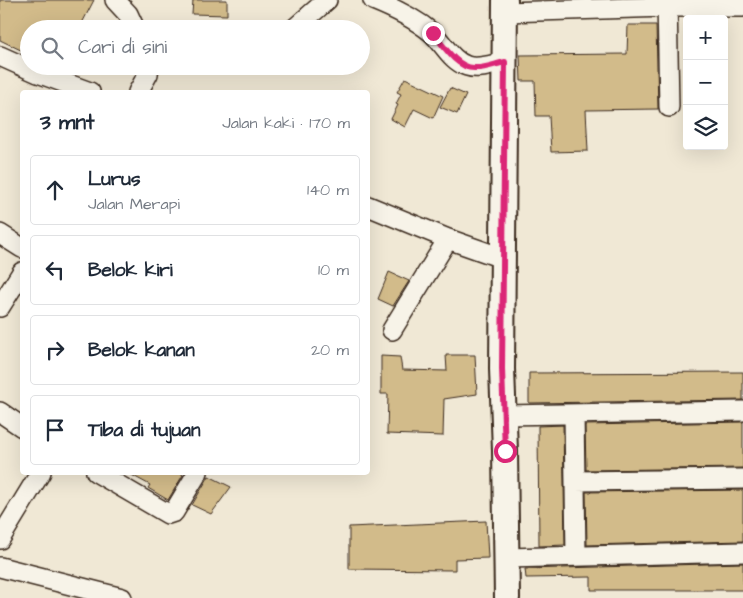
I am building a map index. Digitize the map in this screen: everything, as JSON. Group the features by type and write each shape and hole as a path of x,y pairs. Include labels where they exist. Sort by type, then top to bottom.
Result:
{"street":[{"path":"115,0 128,14 131,20"},
{"path":"304,20 327,0"},
{"path":"374,0 420,24 433,33 457,60 465,66 474,68 505,62"},
{"path":"667,3 669,107"},
{"path":"507,598 502,369 505,6 667,3 743,7"},
{"path":"0,56 20,65"},
{"path":"43,75 85,90"},
{"path":"139,90 147,75"},
{"path":"370,207 448,239 502,258"},
{"path":"0,234 20,247"},
{"path":"392,330 448,239"},
{"path":"0,307 20,275"},
{"path":"0,412 20,426"},
{"path":"504,415 743,412"},
{"path":"574,414 576,556"},
{"path":"0,539 39,475"},
{"path":"101,475 168,514 174,512 196,475"},
{"path":"575,481 743,479"},
{"path":"507,558 743,552"},
{"path":"0,567 122,598"}],"building":[{"path":"0,0 94,0 84,20 20,20 20,50 0,40"},
{"path":"193,0 227,0 227,15 192,14"},
{"path":"628,25 656,25 658,109 586,110 588,151 551,152 549,116 536,116 535,81 521,81 520,55 627,54"},
{"path":"405,78 443,96 433,118 414,109 405,127 391,119 401,94 397,92"},
{"path":"450,88 466,95 457,114 440,107"},
{"path":"389,272 409,281 393,306 378,299"},
{"path":"446,355 475,355 477,394 444,399 443,436 387,434 388,394 381,394 381,356 400,357 402,370 447,371"},
{"path":"743,372 743,400 529,403 529,373"},
{"path":"743,422 743,468 586,470 585,425"},
{"path":"563,425 565,545 539,546 538,426"},
{"path":"132,475 183,475 168,500 148,488 150,485"},
{"path":"209,476 231,487 211,514 192,505"},
{"path":"743,490 743,541 587,545 586,492"},
{"path":"486,521 488,558 455,559 455,570 349,569 349,527"},
{"path":"743,563 743,590 591,590 591,577 526,578 525,569"}],"route":[{"path":"433,33 457,60 465,66 474,68 505,62 502,369 505,451"}]}
